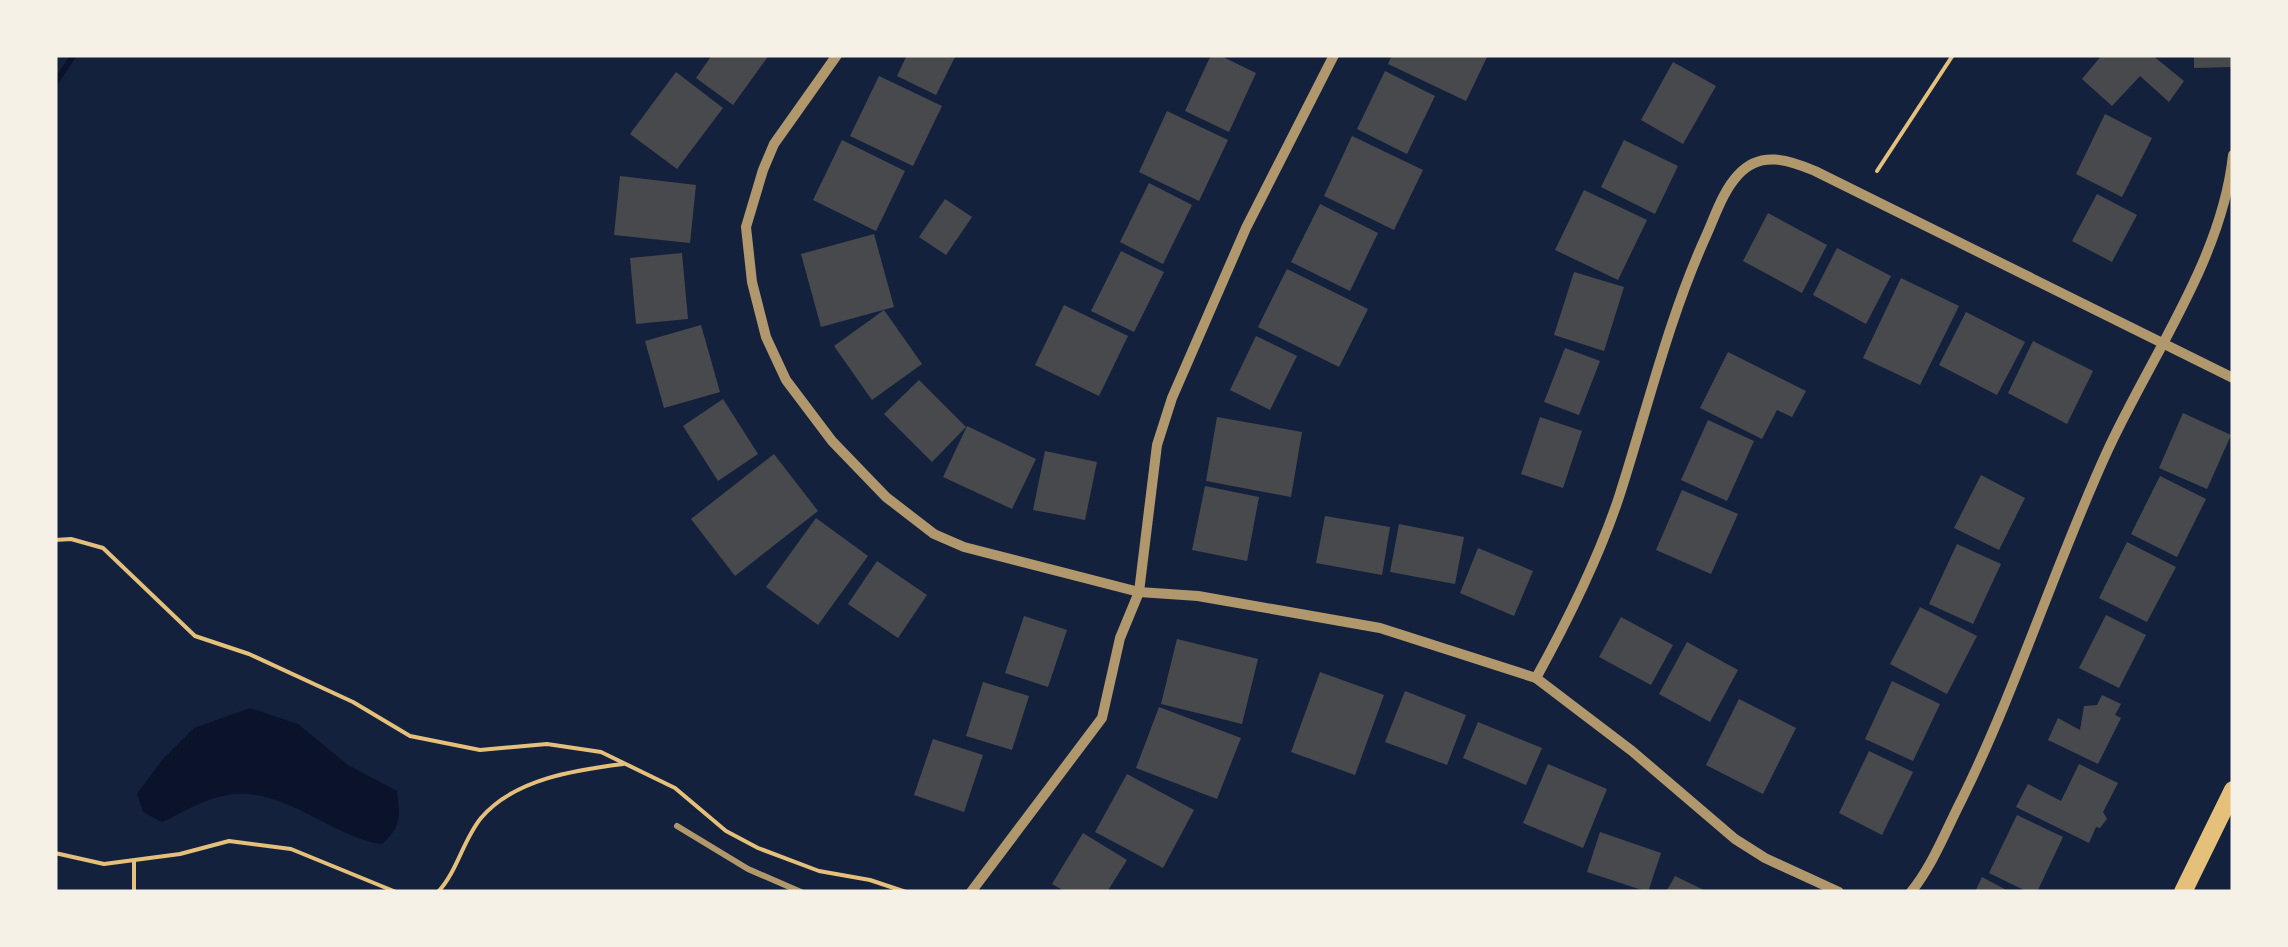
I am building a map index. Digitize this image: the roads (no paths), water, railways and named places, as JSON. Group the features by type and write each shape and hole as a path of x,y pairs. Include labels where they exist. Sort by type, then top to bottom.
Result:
{"main road":[{"path":"2183,892 2233,790"}],"street":[{"path":"837,55 774,144 746,228 752,282 766,337 786,380 832,441 872,483 934,534 964,547 1139,592 1198,596 1380,628 1536,678 1632,752 1734,839 1839,892"},
{"path":"974,890 1102,718 1120,638 1139,592 1157,445 1172,398 1246,228 1334,55"},
{"path":"1911,892 1990,741 2083,506 2210,244 2229,191 2233,155"},
{"path":"1536,678 1567,621 1612,516 1685,282 1738,174 1760,160 1786,159 1814,171 2233,378"}],"lane":[{"path":"678,826 748,869 801,892"}],"water":[{"path":"250,708 298,724 348,765 397,791 398,820 389,838 382,844 363,839 287,804 248,794 211,799 162,822 143,812 137,794 162,760 194,728"}],"waterway":[{"path":"55,83 74,55"}]}
